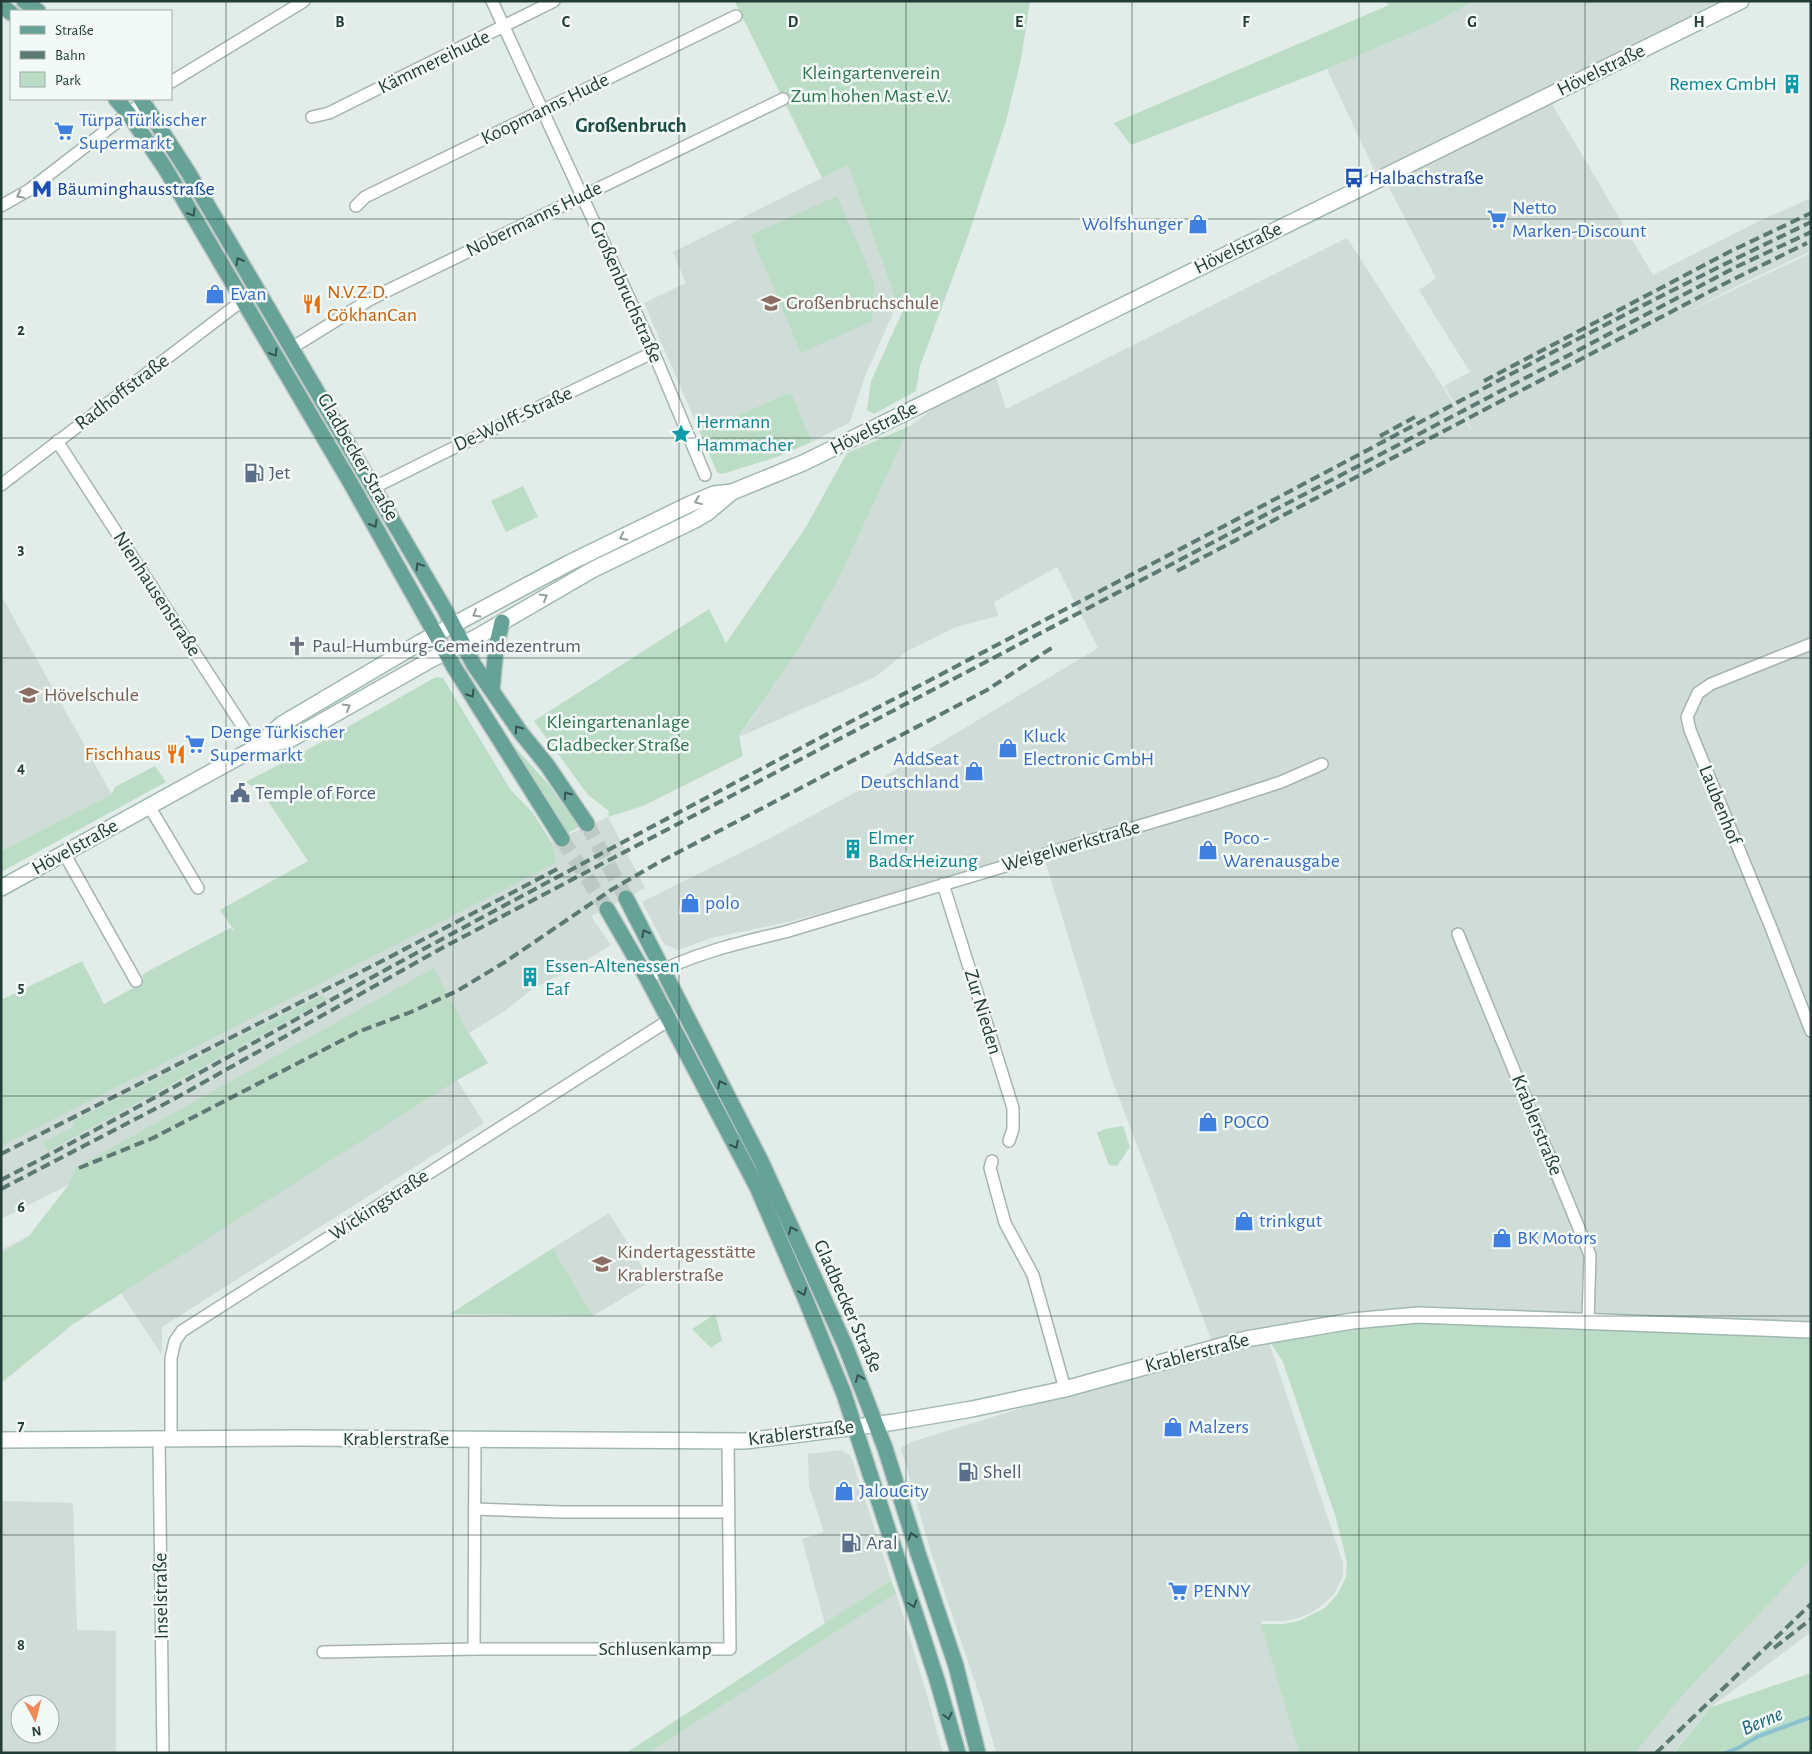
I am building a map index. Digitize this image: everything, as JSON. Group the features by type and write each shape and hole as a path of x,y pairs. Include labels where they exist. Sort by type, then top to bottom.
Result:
{"main road":[{"path":"24,1 37,10"},
{"name":"Hövelstraße","path":"1,888 255,748 282,724 436,634 570,563 688,505 714,494 732,492 803,463 1741,1"},
{"name":"Gladbecker Straße","path":"117,100 128,113 165,168 350,482 446,652 540,806 562,838"},
{"name":"Gladbecker Straße","path":"144,100 373,488 474,665 520,733 547,766 587,824"},
{"name":"Hövelstraße","path":"255,748 291,739 592,570 707,513 732,492"},
{"path":"492,690 496,648 502,622"},
{"name":"Gladbecker Straße","path":"626,898 761,1161 845,1345 876,1424 962,1687 978,1753"},
{"name":"Gladbecker Straße","path":"607,908 647,978 758,1187 811,1312 844,1394 938,1680 958,1753"},
{"name":"Krablerstraße","path":"1,1440 475,1439 728,1442 824,1432 972,1409 1064,1389 1246,1339 1352,1321 1418,1315 1811,1330"},
{"path":"938,1680 951,1686 962,1687"}],"street":[{"path":"172,81 304,1"},
{"name":"Großenbruchstraße","path":"492,1 654,352 705,475"},
{"name":"Kämmereihude","path":"312,117 329,113 554,1"},
{"name":"Koopmanns Hude","path":"356,206 365,197 736,16"},
{"name":"Nobermanns Hude","path":"290,349 386,291 783,99"},
{"path":"1,206 29,190 144,100"},
{"name":"Radhoffstraße","path":"1,485 243,300"},
{"name":"De-Wolff-Straße","path":"373,488 654,352"},
{"name":"Nienhausenstraße","path":"57,442 255,748"},
{"name":"Laubenhof","path":"1811,644 1711,684 1698,693 1687,717 1690,730 1811,1030"},
{"name":"Weigelwerkstraße","path":"647,978 697,955 749,940 786,932 1266,788 1322,764"},
{"path":"149,806 198,888"},
{"path":"64,854 136,981"},
{"name":"Zur Nieden","path":"943,884 1013,1108 1013,1129 1009,1141"},
{"name":"Krablerstraße","path":"1458,934 1590,1255 1588,1321"},
{"name":"Wickingstraße","path":"165,1439 171,1358 175,1341 182,1331 669,1020"},
{"path":"992,1161 990,1168 1005,1223 1033,1275 1064,1389"},
{"name":"Inselstraße","path":"163,1753 165,1439"},
{"path":"474,1649 475,1439"},
{"name":"Schlusenkamp","path":"323,1652 474,1649 730,1649 728,1442"},
{"path":"475,1509 571,1512 728,1512"}],"shaded area":[{"path":"1474,1 1738,1 1378,178 1327,69 1435,23"},
{"path":"1549,99 1653,275 1757,222 1811,198 1811,251 1687,312 1811,253 1811,1327 1455,1311 1214,1347 1111,1077 1043,854 788,922 711,938 678,950 664,944 642,902 772,837 875,782 1098,648 1057,567 994,602 998,616 956,627 907,651 877,676 739,737 798,650 839,578 910,426 953,393 995,373 1006,409 1347,238 1470,429 1626,345 1471,428 1444,386 1470,372 1419,290 1436,278 1384,178"},
{"name":"Großenbruchschule","path":"848,165 897,304 865,376 850,422 812,442 791,392 700,432 644,303 686,283 673,252"},
{"name":"Hövelschule","path":"1,595 112,795 1,851"},
{"path":"608,817 645,888 591,916 611,945 565,973 532,989 506,1010 469,1033 488,1063 457,1080 484,1123 162,1327 162,1355 121,1293 73,1324 1,1383 1,1250 29,1236 70,1184 1,1219 1,1089"},
{"name":"Kindertagesstätte Krablerstraße","path":"609,1213 651,1281 593,1316 553,1248"},
{"path":"1268,1339 1343,1563 1343,1576 1334,1594 1311,1613 1283,1621 1261,1621 1299,1753 996,1753 983,1706 932,1555 901,1448 911,1442 1068,1394"},
{"path":"841,1450 850,1455 853,1462 891,1580 825,1624 802,1539 824,1532 809,1486 808,1454"},
{"path":"1,1501 73,1503 77,1630 116,1631 116,1753 1,1753"},
{"path":"1811,1559 1811,1632 1711,1707 1673,1753 1635,1753 1681,1697"},
{"path":"896,1593 943,1753 649,1753"}],"green space":[{"name":"Kleingartenverein Zum hohen Mast e.V.","path":"1030,1 1021,59 1006,121 967,239 920,366 916,391 874,414 867,410 871,381 906,304 897,304 848,165 822,178 735,2"},
{"path":"1386,1 1474,1 1435,23 1327,69 1131,145 1114,123 1389,5"},
{"path":"837,196 874,281 872,321 801,353 751,235"},
{"path":"791,392 812,442 777,457 722,474 717,472 700,432"},
{"name":"Kleingartenanlage Gladbecker Straße","path":"910,426 839,578 798,650 739,736 743,756 643,806 608,817 609,811 588,795 534,721 709,609 726,643 806,527 847,453"},
{"path":"523,486 538,517 506,532 491,501"},
{"path":"436,677 443,678 510,789 533,813 552,843 556,863 1,1146 1,1000 82,961 104,1004 142,983 143,974 230,928 234,930 220,910 308,861 261,791 245,782 300,754"},
{"path":"503,731 549,785 579,827 568,833 501,733"},
{"path":"155,766 166,782 1,872 1,851 111,795 115,787"},
{"path":"434,968 468,1033 488,1063 457,1080 73,1324 1,1383 1,1254 29,1236 70,1183 75,1168"},
{"path":"323,995 326,1000 48,1151 44,1142 75,1126 73,1121"},
{"path":"1123,1126 1130,1147 1117,1166 1109,1165 1097,1133 1105,1129"},
{"path":"553,1248 593,1316 450,1314"},
{"path":"715,1314 722,1340 711,1348 692,1329"},
{"path":"1415,1322 1811,1337 1811,1559 1681,1697 1635,1753 1299,1753 1261,1624 1284,1624 1299,1621 1325,1608 1337,1595 1346,1577 1347,1562 1336,1518 1283,1362 1268,1339 1374,1325"},
{"path":"891,1580 896,1593 649,1753 626,1753"},
{"path":"1811,1673 1811,1753 1674,1753 1711,1707"}],"waterway":[{"name":"Berne","path":"1725,1753 1759,1736 1811,1717"}],"tunnel":[{"path":"587,824 626,898"},
{"path":"562,839 607,909"}],"railway":[{"path":"1484,381 1729,252 1811,213"},
{"path":"1,1180 113,1121 444,938 736,782 1444,409 1663,295 1811,222"},
{"path":"1,1189 174,1099 442,948 1736,267 1811,232"},
{"path":"1177,571 1726,283 1807,243"},
{"path":"1380,436 1415,417"},
{"path":"79,1168 153,1138 360,1031 411,1012 457,991 505,962 611,890 656,864 987,690 1053,647"},
{"path":"1,1154 384,960 561,867"},
{"path":"1656,1753 1811,1604"},
{"path":"1774,1648 1811,1619"}],"place":[{"name":"Remex GmbH","path":"1792,84"},
{"name":"Türpa Türkischer Supermarkt","path":"64,131"},
{"name":"Halbachstraße","path":"1354,178"},
{"name":"Bäuminghausstraße","path":"42,189"},
{"name":"Netto Marken-Discount","path":"1497,219"},
{"name":"Wolfshunger","path":"1198,224"},
{"name":"Evan","path":"215,294"},
{"name":"Großenbruchschule","path":"771,303"},
{"name":"N.V.Z.D. GökhanCan","path":"312,304"},
{"name":"Hermann Hammacher","path":"681,434"},
{"name":"Jet","path":"254,473"},
{"name":"Paul-Humburg-Gemeindezentrum","path":"297,646"},
{"name":"Hövelschule","path":"29,695"},
{"name":"Denge Türkischer Supermarkt","path":"195,744"},
{"name":"Kluck Electronic GmbH","path":"1008,748"},
{"name":"Fischhaus","path":"176,754"},
{"name":"AddSeat Deutschland","path":"974,771"},
{"name":"Temple of Force","path":"240,793"},
{"name":"Elmer Bad&Heizung","path":"853,849"},
{"name":"Poco - Warenausgabe","path":"1208,850"},
{"name":"polo","path":"690,903"},
{"name":"Essen-Altenessen Eaf","path":"530,977"},
{"name":"POCO","path":"1208,1122"},
{"name":"trinkgut","path":"1244,1221"},
{"name":"BK Motors","path":"1502,1238"},
{"name":"Kindertagesstätte Krablerstraße","path":"602,1264"},
{"name":"Malzers","path":"1173,1427"},
{"name":"Shell","path":"968,1472"},
{"name":"JalouCity","path":"844,1491"},
{"name":"Aral","path":"851,1543"},
{"name":"PENNY","path":"1178,1591"}],"district":[{"name":"Großenbruch","path":"631,125"}]}
